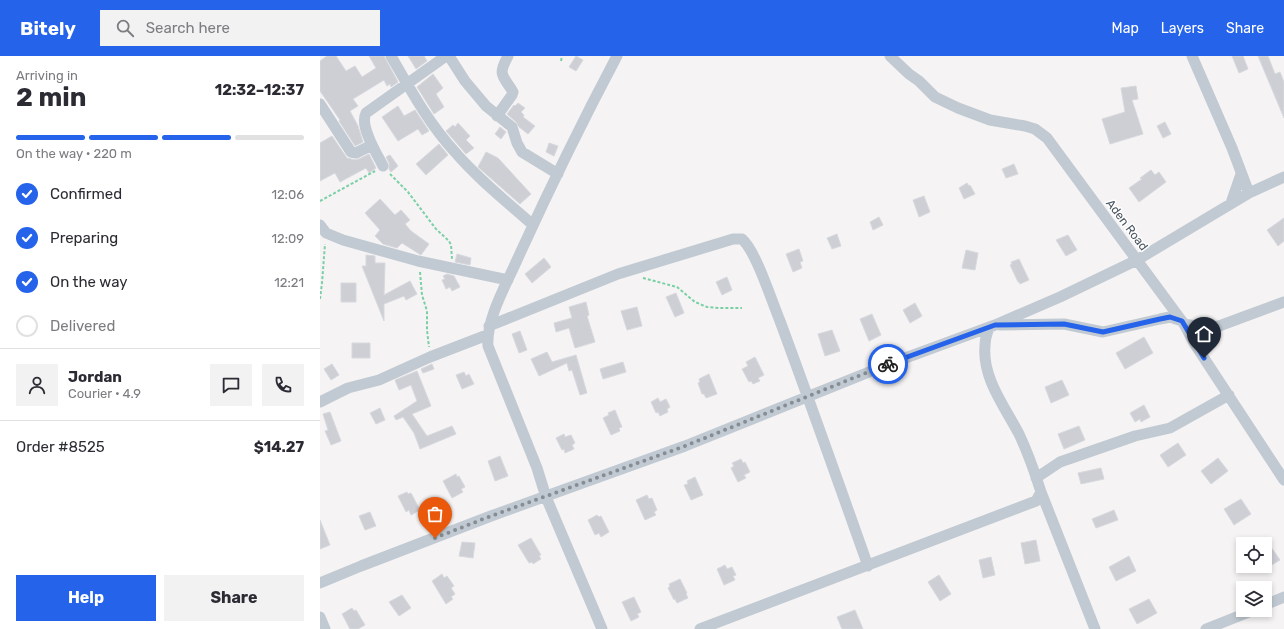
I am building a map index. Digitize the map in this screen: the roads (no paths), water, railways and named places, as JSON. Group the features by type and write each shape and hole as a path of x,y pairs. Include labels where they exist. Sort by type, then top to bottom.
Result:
{"street":[{"path":"391,56 407,84 436,128 454,151 468,166 533,225"},
{"path":"383,166 372,145 363,118 366,113 446,56"},
{"path":"449,56 465,82 486,106 497,116 509,123 522,152 558,174"},
{"path":"497,116 512,95 512,90 502,73 502,68 508,56"},
{"path":"602,629 546,497 537,468 488,346 488,331 508,280 533,225 593,101 617,56"},
{"name":"Aden Road","path":"890,56 935,97 958,108 990,120 1035,129 1046,138 1183,322 1196,346 1284,480"},
{"path":"1192,56 1226,135 1248,193"},
{"path":"320,104 351,152 356,153 372,145"},
{"path":"1231,204 1241,174"},
{"path":"320,583 491,516 685,446 889,364 992,326 1060,297 1137,260 1248,193 1284,178"},
{"path":"323,229 343,240 418,261 508,280"},
{"path":"320,402 348,388 379,380 430,356 618,274 737,238 742,239 748,246 761,272 808,396 868,566"},
{"path":"1196,346 1201,337 1219,326 1284,302"},
{"path":"992,326 1064,324 1103,332 1170,317 1201,326 1219,326"},
{"path":"992,326 985,345 985,362 993,385 1019,435 1095,629"},
{"path":"1036,478 1060,462 1135,436 1170,428 1229,395"},
{"path":"700,629 1036,501 1041,492"},
{"path":"1272,602 1284,598"},
{"path":"320,616 325,629"},
{"path":"1206,629 1236,617"}]}
